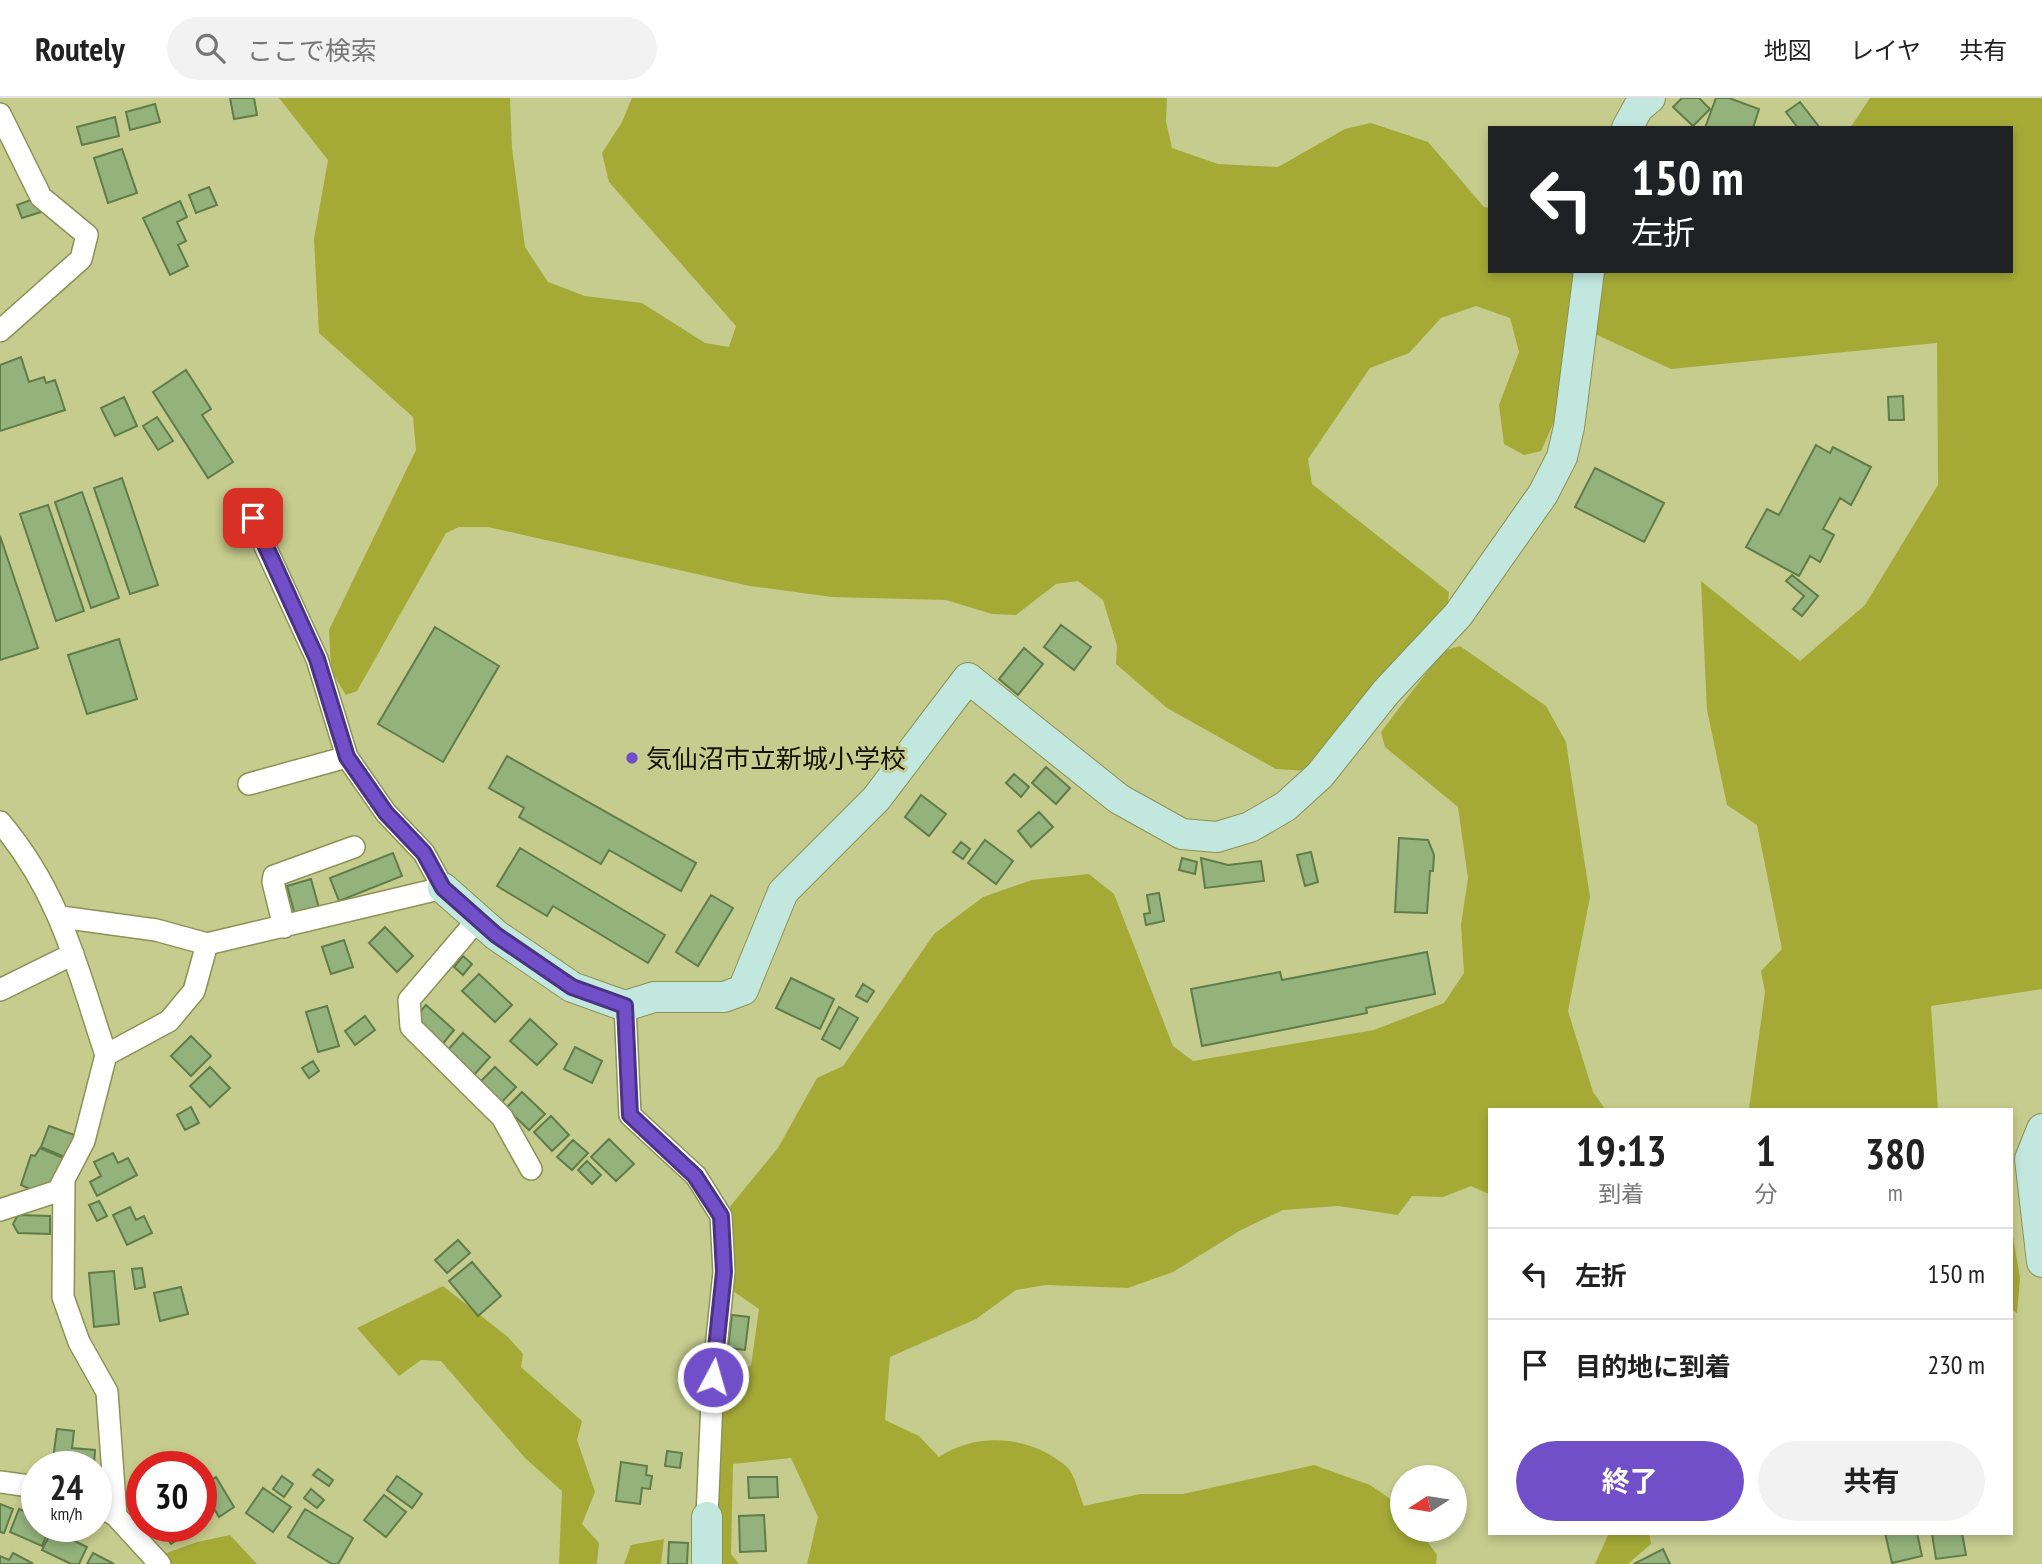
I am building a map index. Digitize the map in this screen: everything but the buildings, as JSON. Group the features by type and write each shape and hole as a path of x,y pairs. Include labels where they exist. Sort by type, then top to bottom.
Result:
{"street":[{"path":"0,114 41,197 88,235 81,259 0,331"},
{"path":"253,518 317,659 347,757 386,813 424,853 443,888 496,935 572,987 625,1006 654,997 724,997 743,990 783,892 876,799 968,678 1119,799 1182,834 1217,837 1250,827 1286,806 1320,775 1386,692 1458,615 1543,494 1562,457 1569,427 1590,273"},
{"path":"249,784 347,757"},
{"path":"0,822 42,881 61,917 106,1055 84,1141 58,1191 0,1210"},
{"path":"284,927 273,882 274,876 354,847"},
{"path":"61,917 156,930 207,944 443,888"},
{"path":"479,918 409,1000 411,1027 502,1117 531,1169"},
{"path":"106,1055 169,1021 194,991 207,944"},
{"path":"0,990 73,954"},
{"path":"625,1006 630,1115 695,1176 721,1216 724,1272 713,1377 707,1564"},
{"path":"2042,1129 2030,1159 2042,1262"},
{"path":"64,1180 63,1297 79,1342 107,1392 116,1516"},
{"path":"0,1482 21,1485"},
{"path":"112,1513 156,1562"}],"shaded area":[{"path":"279,98 510,98 512,148 525,247 548,282 585,296 642,303 705,343 729,347 736,326 609,182 602,153 622,122 632,98 1167,98 1166,121 1172,148 1218,164 1278,167 1345,129 1371,123 1428,142 1484,207 1488,208 1488,273 1577,273 1563,402 1541,451 1524,455 1504,444 1499,405 1519,352 1510,318 1476,306 1441,318 1409,353 1370,368 1308,459 1312,484 1449,592 1447,612 1309,771 1276,769 1167,708 1116,664 1117,646 1103,600 1078,581 1056,584 1016,615 992,614 946,600 832,597 750,586 488,527 459,527 446,533 357,691 346,695 331,671 329,630 416,450 413,417 319,333 314,239 328,160"},
{"path":"1870,98 2042,98 2042,989 1931,1006 1938,1108 1749,1108 1765,992 1761,971 1782,949 1757,825 1727,805 1707,710 1701,581 1800,661 1865,605 1938,485 1937,343 1671,369 1593,333 1600,273 2013,273 2013,126 1851,126"},
{"path":"1460,646 1546,706 1566,742 1590,897 1568,1011 1593,1092 1604,1108 1488,1108 1488,1194 1471,1186 1443,1197 1412,1196 1398,1215 1338,1206 1283,1210 1241,1230 1173,1272 1128,1288 1046,1285 1016,1290 976,1319 890,1357 885,1420 919,1436 939,1457 970,1443 987,1441 1004,1440 1037,1448 1066,1466 1084,1506 1140,1494 1183,1494 1314,1465 1370,1485 1390,1499 1390,1542 1428,1542 1437,1555 1436,1564 807,1564 818,1517 791,1458 733,1464 731,1554 739,1564 716,1564 721,1369 751,1366 759,1309 730,1289 728,1209 778,1148 817,1078 843,1066 934,934 983,897 1032,880 1089,874 1114,894 1173,1046 1193,1061 1374,1030 1444,1003 1464,973 1461,925 1468,878 1458,807 1385,747 1381,732 1443,651"},
{"path":"2013,1237 2020,1278 2017,1313 2013,1310"},
{"path":"443,1286 508,1337 523,1354 521,1367 582,1421 577,1440 595,1492 582,1524 599,1543 597,1564 559,1564 562,1491 525,1458 441,1361 421,1360 399,1376 357,1328"},
{"path":"230,1535 257,1564 169,1564 161,1555 197,1542 217,1542 217,1538"},
{"path":"1608,1535 1649,1535 1651,1544 1628,1564 1595,1564"},
{"path":"664,1539 661,1564 624,1564 631,1545"}],"place":[{"name":"気仙沼市立新城小学校","path":"632,758"}],"route":[{"path":"253,518 317,659 347,757 386,813 424,853 443,888 496,935 572,987 625,1006 630,1115 695,1176 721,1216 724,1272 713,1377"}]}
